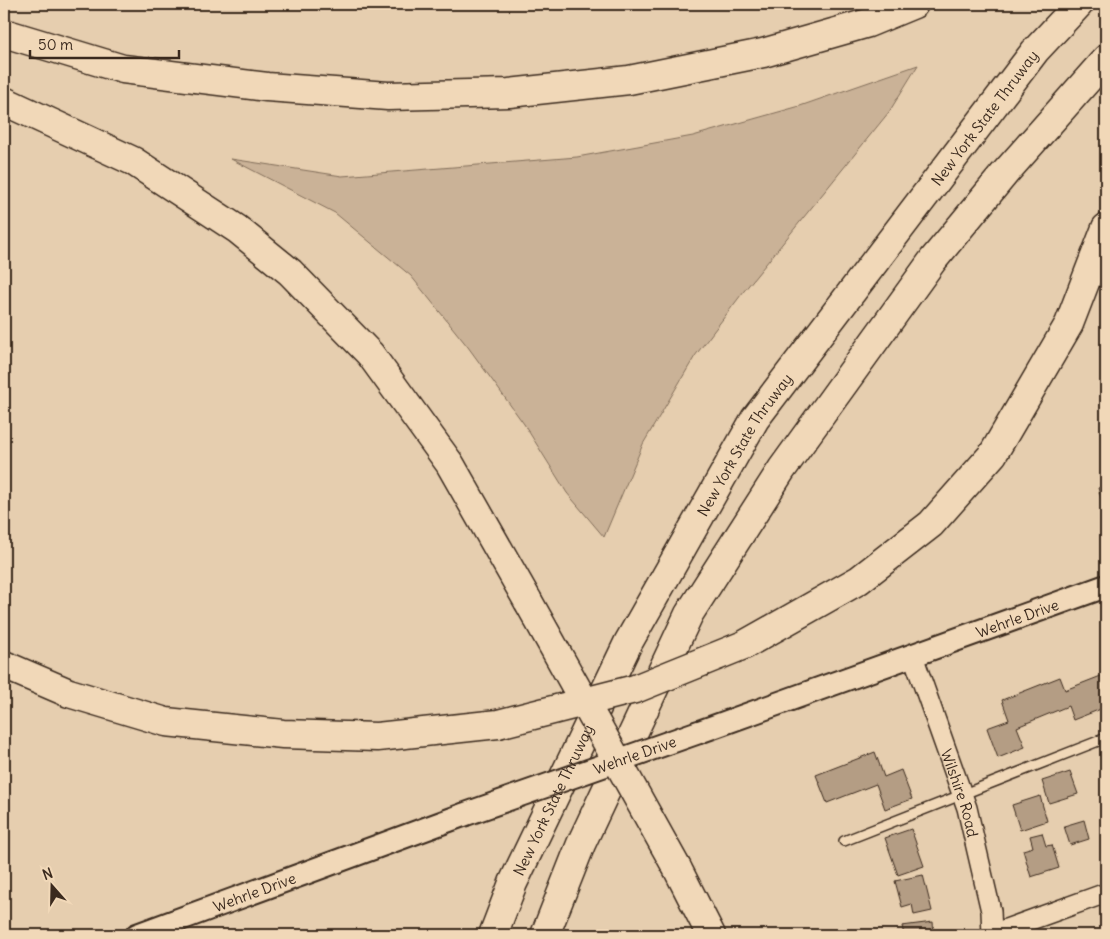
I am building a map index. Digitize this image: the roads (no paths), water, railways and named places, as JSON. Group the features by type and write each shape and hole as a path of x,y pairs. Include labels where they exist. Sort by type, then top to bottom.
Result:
{"highway":[{"path":"4,33 123,69 267,87 388,96 509,93 629,80 763,53 868,23 914,4"},
{"name":"New York State Thruway","path":"493,935 513,883 628,643 755,419 1035,51 1079,4"},
{"path":"545,935 581,844 689,614 782,469 851,370 933,260 1005,173 1106,59"},
{"path":"4,101 133,161 237,229 290,272 370,354 450,464 677,868 711,935"},
{"path":"4,665 69,693 166,722 283,734 377,737 498,724 635,689 744,645 859,580 931,524 994,454 1069,324 1106,228"}],"street":[{"name":"Wehrle Drive","path":"137,935 463,815 1106,586"},
{"name":"Wilshire Road","path":"913,656 962,793 991,912 992,935"},
{"path":"992,935 1106,894"}],"lane":[{"path":"844,840 1106,738"}]}
